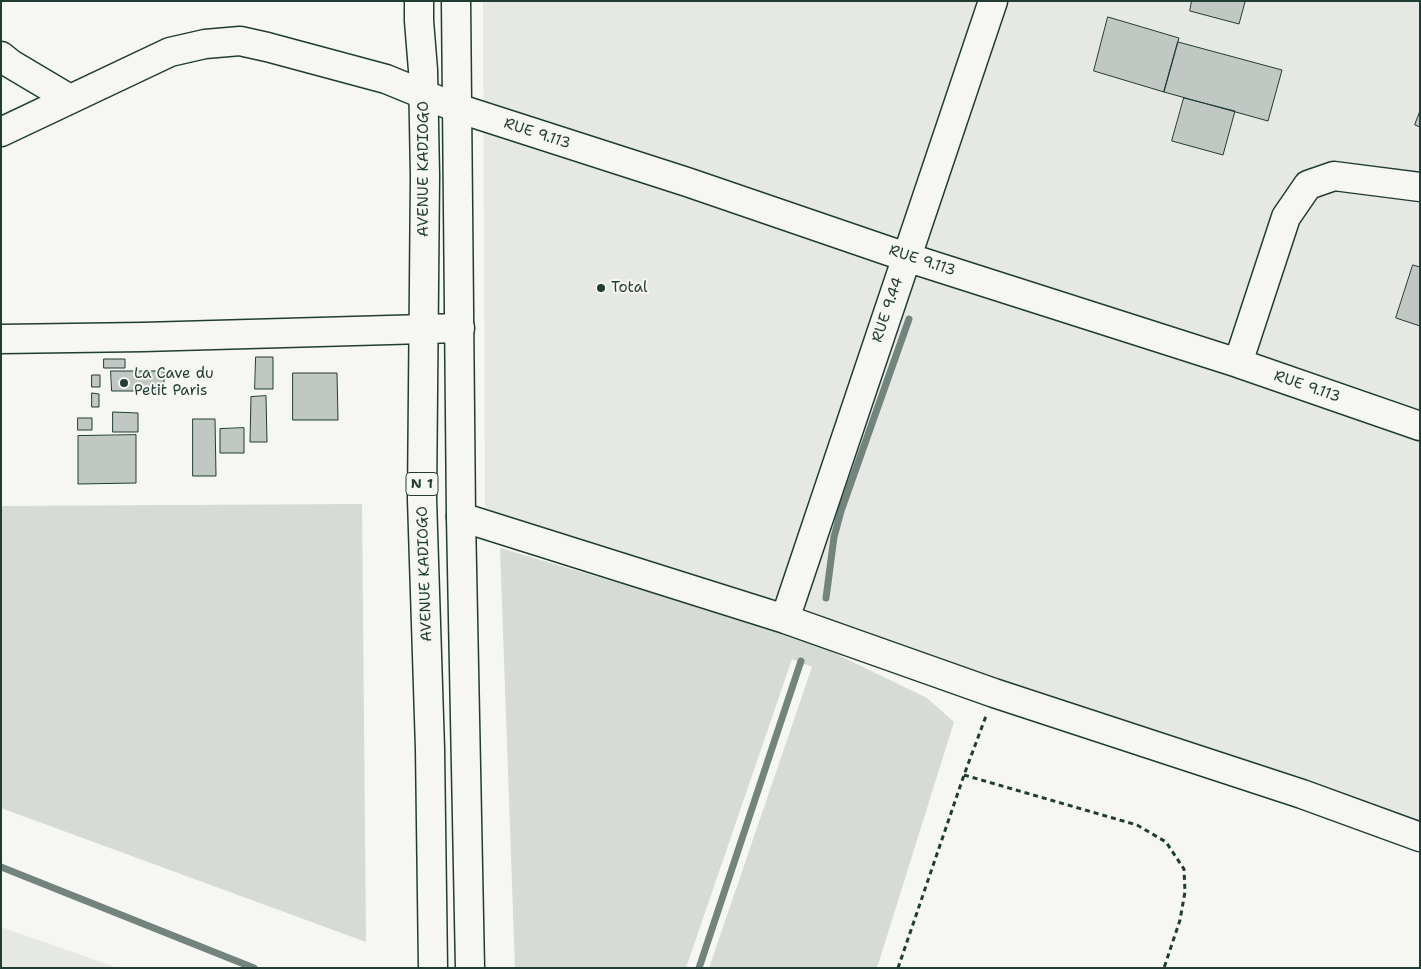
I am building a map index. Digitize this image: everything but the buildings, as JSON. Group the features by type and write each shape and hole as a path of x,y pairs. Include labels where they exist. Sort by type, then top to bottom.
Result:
{"main road":[{"name":"AVENUE KADIOGO","path":"419,1 424,96 425,176 422,329 422,499 430,749 433,968"},
{"path":"456,1 461,517 470,968"},
{"name":"RUE 9.44","path":"784,620 993,1"},
{"name":"RUE 9.113","path":"1,132 170,52 205,44 240,42 267,47 386,79 457,108 1238,363 1420,426"},
{"path":"1,56 11,64 70,99"},
{"path":"1238,363 1286,216 1308,185 1334,176 1420,187"},
{"path":"1,340 460,328"},
{"path":"461,517 784,620 994,693 1302,794 1420,837"}],"path":[{"path":"898,968 964,774 994,693"},
{"path":"964,774 1137,825 1166,842 1184,869 1185,892 1180,920 1164,968"}],"shaded area":[{"path":"483,1 1420,1 1420,821 485,511"},
{"path":"362,504 366,942 1,808 1,506"},
{"path":"500,548 799,636 927,698 954,722 877,968 709,968 812,667 792,659 686,968 515,968"},
{"path":"1,927 118,968 1,968"}],"waterway":[{"path":"826,598 834,537 841,511 909,319"},
{"path":"699,968 801,661"},
{"path":"1,867 254,968"}],"place":[{"name":"Total","path":"601,288"},
{"name":"La Cave du Petit Paris","path":"124,383"}]}
